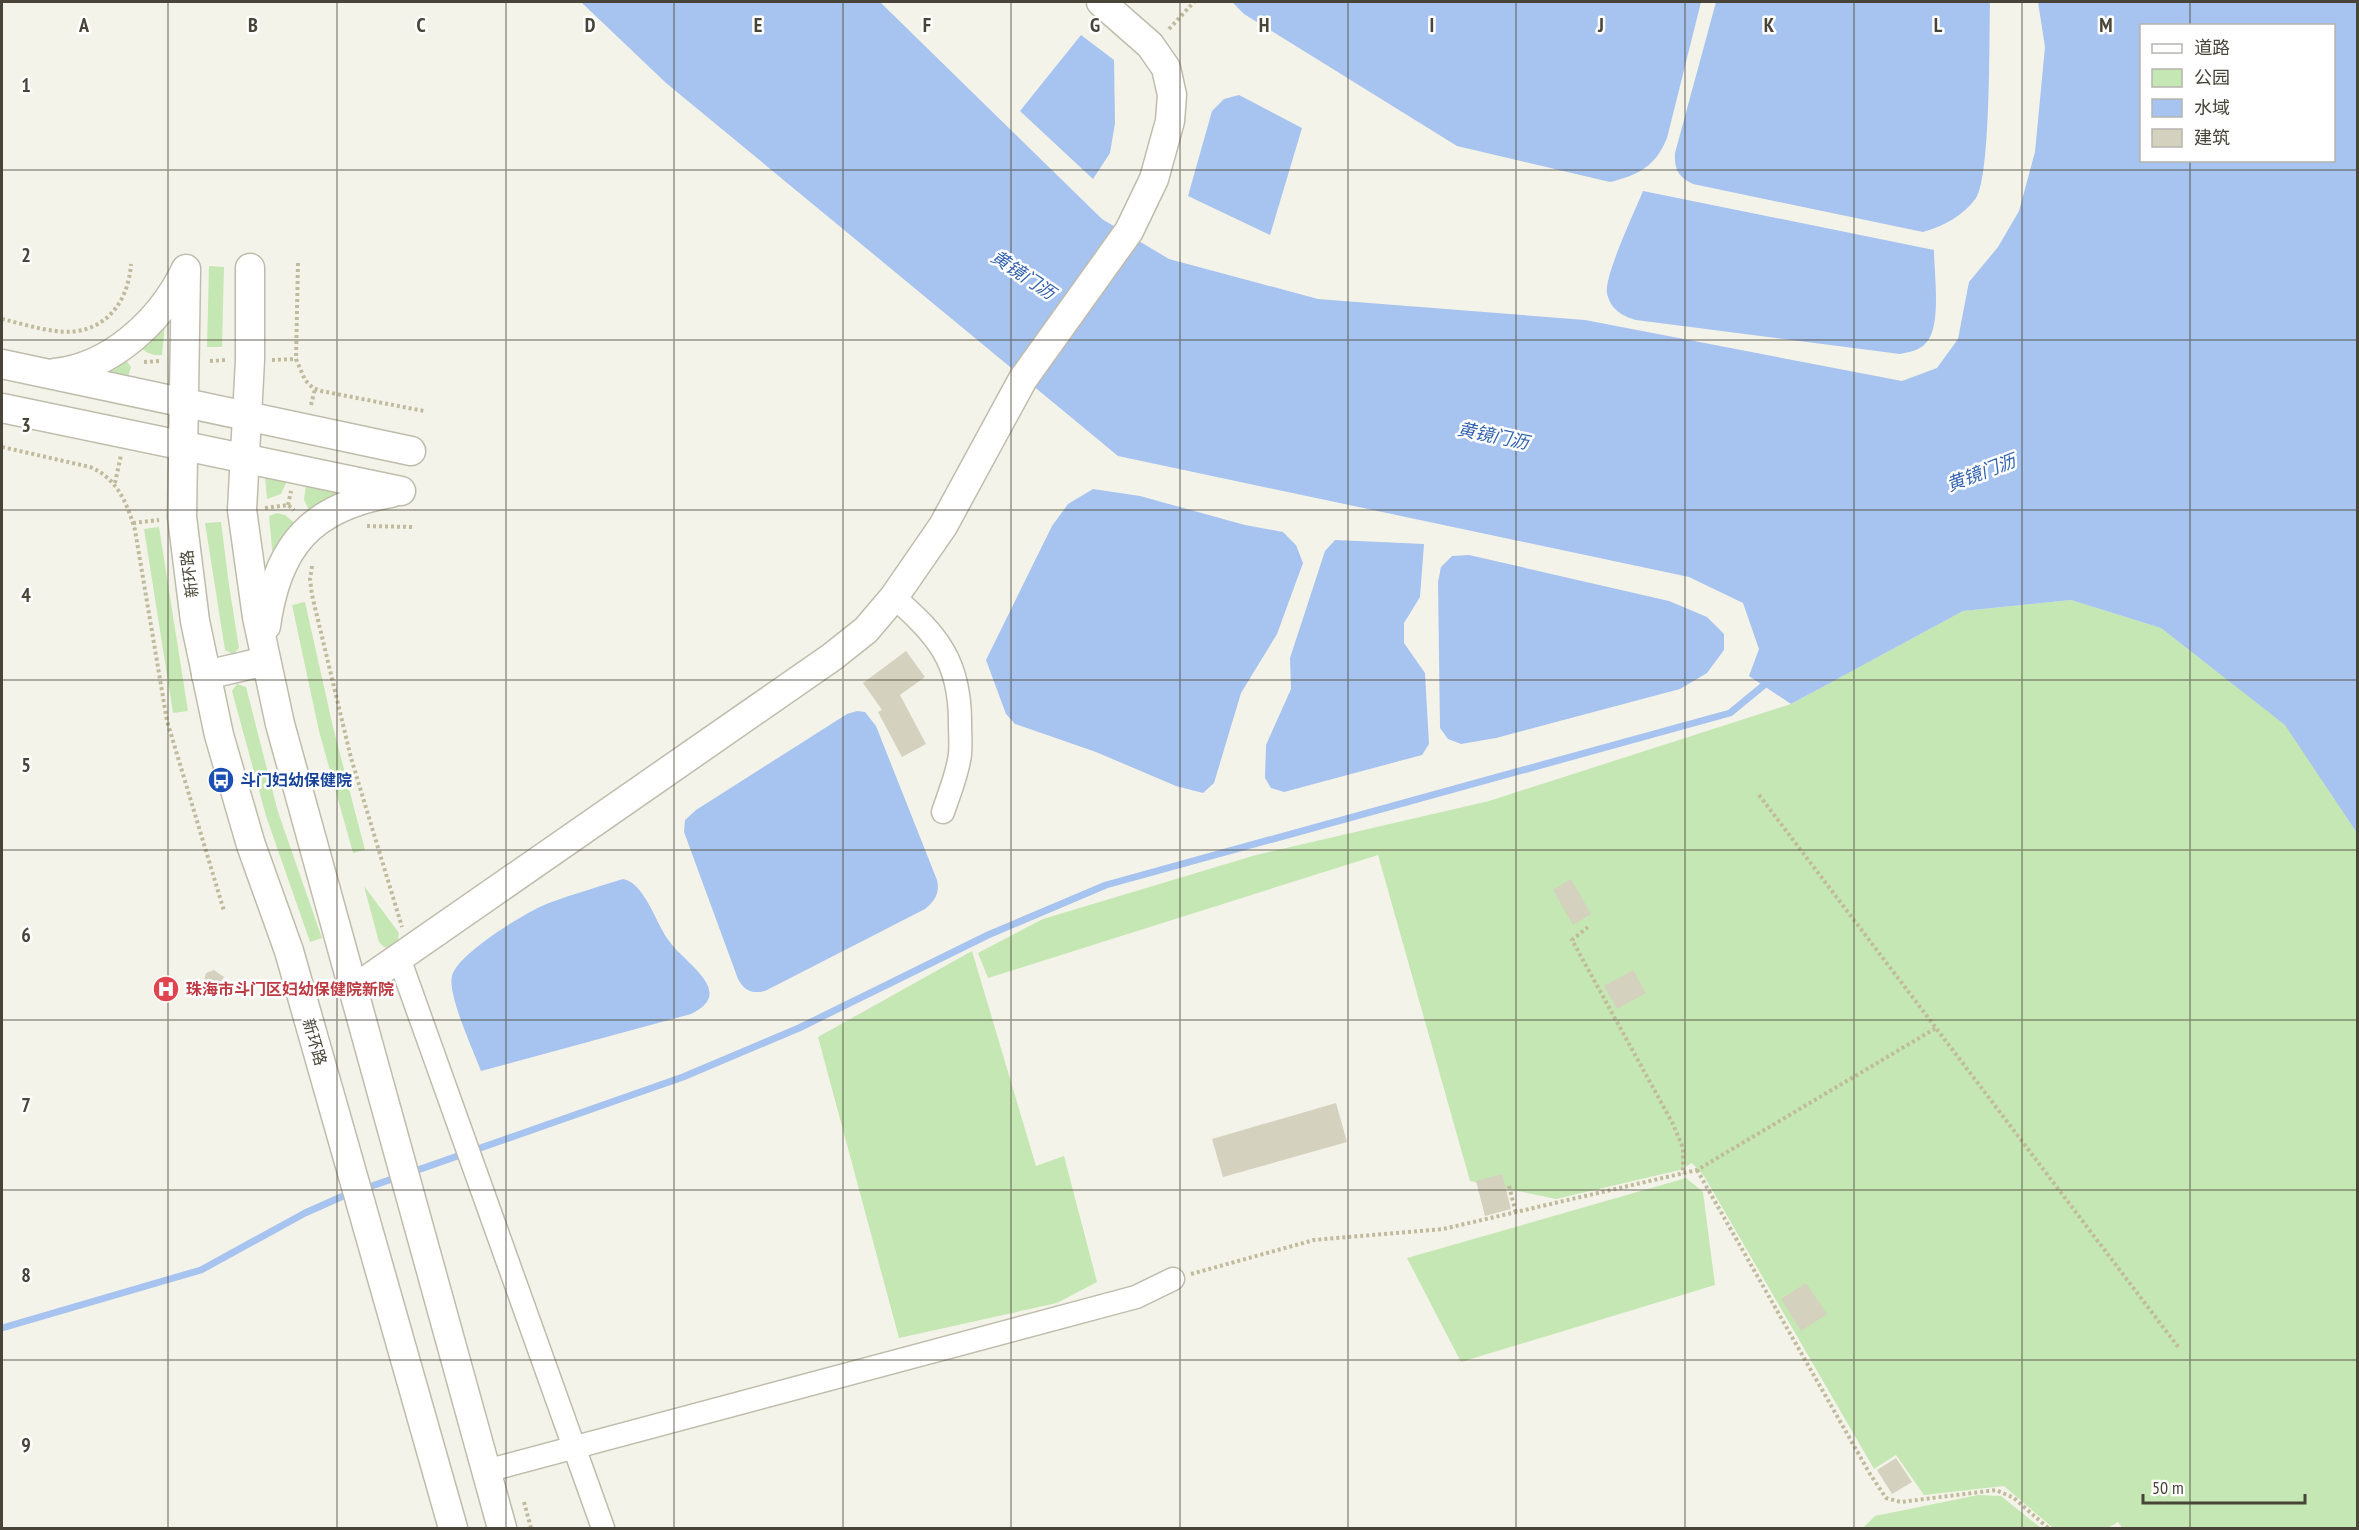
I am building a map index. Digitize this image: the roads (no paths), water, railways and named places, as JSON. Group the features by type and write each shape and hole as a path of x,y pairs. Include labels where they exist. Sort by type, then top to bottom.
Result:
{"street":[{"path":"354,989 832,657 866,630 894,597 943,526 1023,379 1129,231 1155,179 1170,121 1172,95 1166,68 1150,45 1101,2"},
{"path":"250,268 250,360 242,510 257,617 280,724 502,1528"},
{"name":"新环路","path":"47,374 68,372 89,364 127,342 162,309 176,290 186,269 183,517 195,621 206,675 219,735 251,845 289,951 453,1528"},
{"path":"2,364 411,451"},
{"path":"2,408 401,491 370,496 337,508 310,525 290,550 277,577 270,601 266,631 266,661"},
{"path":"894,597 937,640 952,667 960,697 960,756 943,812"},
{"path":"206,675 266,661"},
{"path":"404,954 603,1528"},
{"path":"486,1472 1136,1297 1173,1279"}],"water":[{"name":"黄镜门沥","path":"581,2 880,2 1102,219 1169,259 1318,299 1585,320 1902,381 1937,368 1958,339 1969,282 1998,247 2019,211 2035,152 2045,47 2038,2 2357,2 2357,833 2285,725 2161,628 2071,600 1963,611 1791,704 1749,676 1759,649 1743,603 1689,577 1118,456 666,83"},
{"path":"1232,2 1701,2 1667,138 1662,148 1651,163 1637,173 1610,182 1457,146 1244,14"},
{"path":"1716,2 1990,2 1987,135 1981,185 1976,198 1952,220 1923,232 1693,184 1680,175 1675,164 1675,153"},
{"path":"1081,35 1114,60 1115,123 1110,153 1093,179 1020,111"},
{"path":"1239,95 1302,128 1270,235 1188,196 1212,111 1224,99"},
{"path":"1643,191 1934,250 1936,312 1931,335 1920,348 1900,354 1636,320 1626,316 1617,311 1611,303 1607,285 1615,259"},
{"path":"1093,489 1140,496 1245,525 1283,532 1296,545 1303,563 1277,634 1241,693 1214,783 1203,793 1176,786 1096,752 1015,724 1006,714 986,660 1052,526 1068,504"},
{"path":"1335,540 1424,544 1420,597 1404,623 1404,643 1425,673 1429,744 1422,755 1284,792 1271,788 1265,778 1266,745 1291,689 1290,658 1325,551"},
{"path":"1469,555 1669,601 1707,617 1724,634 1724,650 1707,673 1680,689 1496,738 1461,744 1448,739 1440,728 1438,582 1441,567 1452,556"},
{"path":"857,711 865,712 876,726 937,880 936,896 925,909 765,991 749,991 738,979 684,832 685,820 696,810 847,714"},
{"path":"623,879 638,888 669,941 703,978 708,987 709,997 704,1005 691,1014 481,1071 453,996 452,976 457,967 466,956 494,934 539,908"}],"waterway":[{"path":"412,1172 683,1077 799,1028 988,935 1106,885 1730,713 1769,681"},
{"path":"363,1189 398,1177"},
{"path":"2,1328 201,1270 305,1213 350,1193"}],"place":[{"name":"斗门妇幼保健院","path":"221,780"},
{"name":"珠海市斗门区妇幼保健院新院","path":"166,989"}]}
